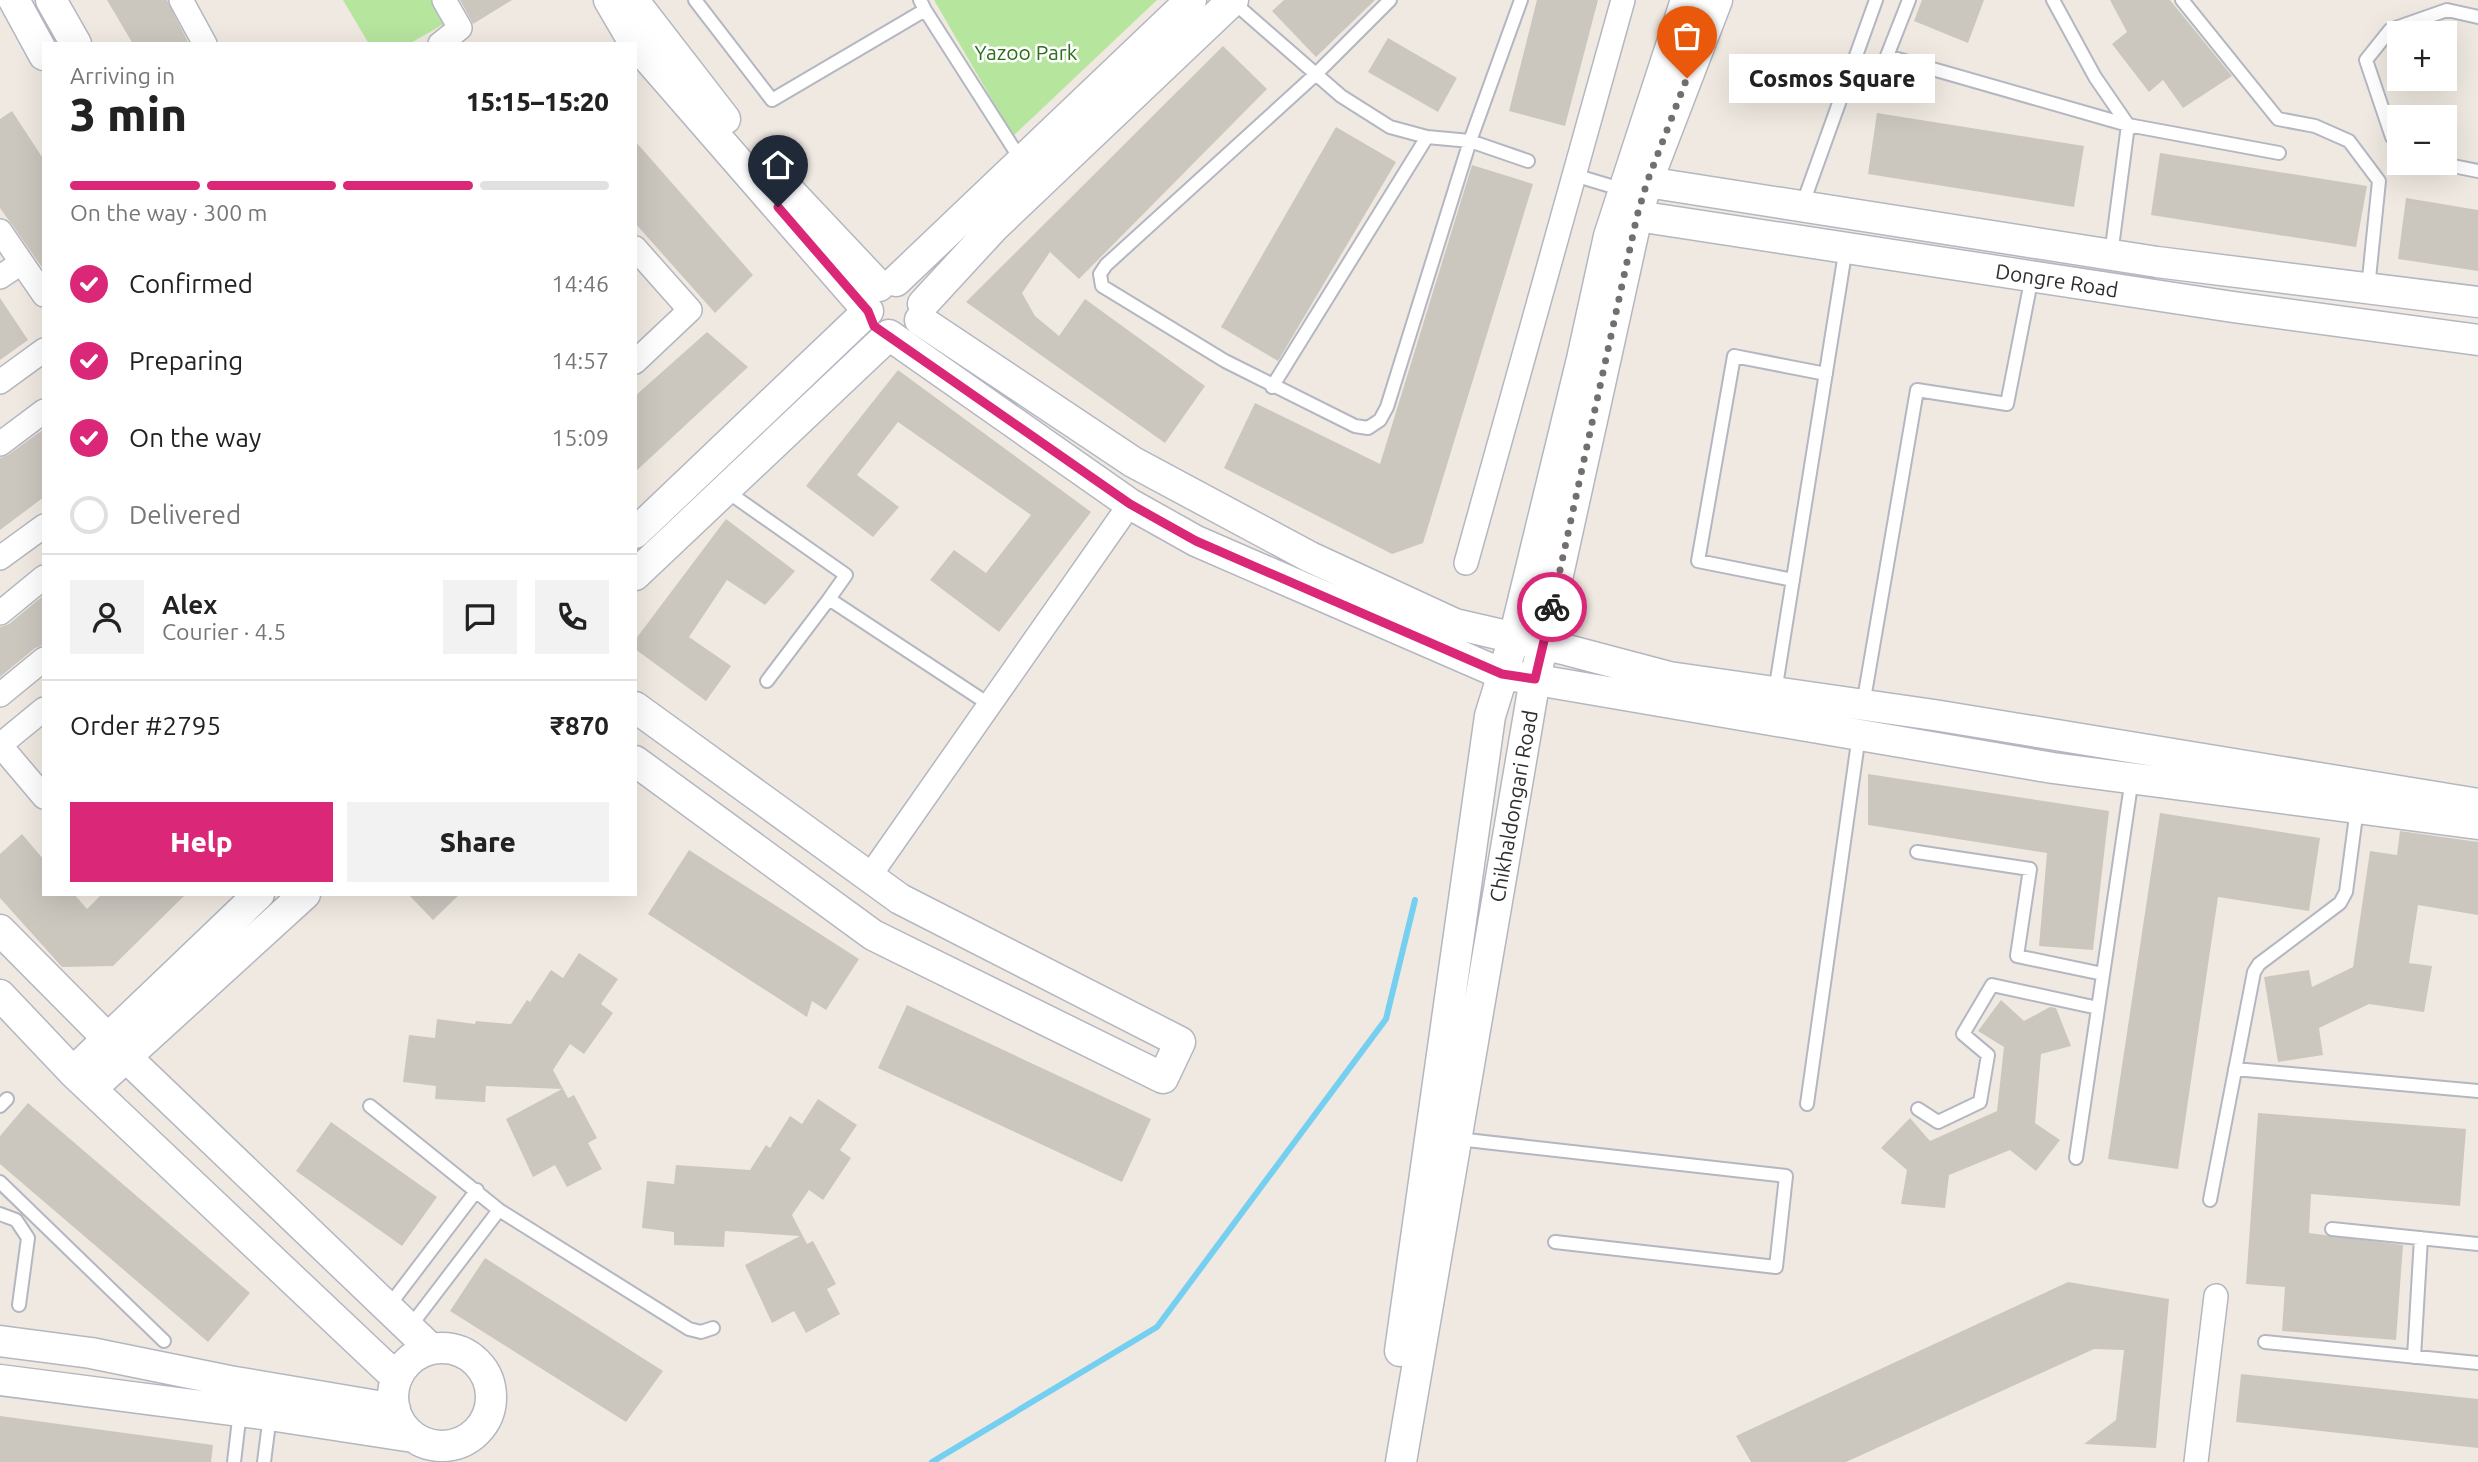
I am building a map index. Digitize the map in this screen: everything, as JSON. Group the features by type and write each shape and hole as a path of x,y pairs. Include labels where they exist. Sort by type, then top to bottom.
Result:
{"street":[{"path":"14,0 42,51"},
{"path":"51,0 75,42"},
{"path":"181,0 204,42"},
{"path":"442,42 460,28 444,0"},
{"path":"609,0 631,42"},
{"path":"633,0 744,142 881,292"},
{"path":"637,531 881,292 1191,0"},
{"path":"637,573 889,335 904,334 1013,209 1232,0"},
{"path":"1466,563 1623,0"},
{"name":"Chikhaldongari Road","path":"1401,1462 1535,679 1636,196 1686,0"},
{"name":"Chikhaldongari Road","path":"1381,1462 1412,1274 1490,716 1514,638 1609,236 1636,196 1717,0"},
{"path":"637,48 881,292"},
{"name":"Dongre Road","path":"1636,196 1802,206 2111,255 2478,302"},
{"name":"Dongre Road","path":"1636,196 1846,247 2233,307 2478,341"},
{"path":"0,231 42,292"},
{"path":"637,250 690,310 637,360"},
{"path":"0,278 21,263"},
{"path":"881,292 914,288 921,312 1133,462 1310,557 1455,624 1669,677 1863,705 2478,804"},
{"path":"881,292 874,326 1130,504 1196,541 1502,674 2053,768 2478,824"},
{"path":"0,382 42,351"},
{"path":"0,444 42,412"},
{"path":"869,877 1130,504"},
{"path":"0,558 42,527"},
{"path":"0,613 42,579"},
{"path":"0,695 42,661"},
{"path":"637,708 900,899 1180,1042 1163,1078 873,935 637,762"},
{"path":"42,711 0,745 42,795"},
{"path":"117,1048 257,896"},
{"path":"82,1080 117,1048 303,896"},
{"path":"0,930 117,1048 431,1349"},
{"path":"0,995 82,1080 397,1378"},
{"path":"2196,1462 2217,1296"},
{"path":"0,1341 90,1353 229,1381 395,1409"},
{"path":"0,1380 270,1415 413,1437 429,1444 446,1446 462,1442 476,1433 486,1420 491,1404 491,1388 476,1361 462,1352 447,1348 431,1349 417,1355 405,1365 397,1378 393,1393 395,1409 402,1425 413,1437"}],"lane":[{"path":"695,0 772,100 923,5 1022,161"},
{"path":"1232,0 1341,96 1390,127 1427,137 1470,141 1528,161"},
{"path":"1390,0 1316,75 1106,265 1100,274 1102,286 1272,387 1355,426 1368,428 1380,420 1387,407 1470,141 1521,0"},
{"path":"1802,206 1876,0"},
{"path":"1909,0 1887,56 2128,125 2279,153"},
{"path":"2053,0 2095,77 2128,125 2111,255"},
{"path":"2182,0 2278,119 2315,126 2349,141 2379,181 2368,288"},
{"path":"2387,122 2366,60 2390,30 2447,10 2478,17"},
{"path":"1272,387 1427,137"},
{"path":"2457,167 2478,171"},
{"path":"1574,175 1636,196"},
{"path":"1775,692 1846,247"},
{"path":"1863,705 1917,390 2007,404 2032,276"},
{"path":"1793,580 1698,561 1734,356 1826,374"},
{"path":"725,490 846,575 767,681"},
{"path":"829,599 990,705"},
{"path":"1807,1104 1859,735"},
{"path":"2076,1158 2132,778"},
{"path":"2210,1200 2254,972 2259,964 2331,912 2346,892 2357,808"},
{"path":"1917,852 2030,869 2017,956 2103,974"},
{"path":"1919,1108 1938,1122 1980,1102 1988,1055 1963,1034 1992,985 2098,1008"},
{"path":"2235,1069 2478,1091"},
{"path":"370,1106 499,1210 688,1329 701,1332 713,1328"},
{"path":"1458,1139 1786,1176 1776,1267 1555,1242"},
{"path":"0,1182 164,1342"},
{"path":"388,1308 477,1190"},
{"path":"409,1328 499,1210"},
{"path":"0,1214 16,1220 28,1238 19,1305"},
{"path":"2332,1229 2478,1244"},
{"path":"2413,1357 2421,1238"},
{"path":"2265,1342 2478,1363"},
{"path":"234,1462 240,1411"},
{"path":"264,1462 270,1415"}],"green space":[{"path":"343,0 435,0 447,22 412,42 368,42"},
{"name":"Yazoo Park","path":"934,0 1157,0 1013,136"}],"building":[{"path":"107,0 167,0 188,42 132,42"},
{"path":"460,0 512,0 473,24"},
{"path":"1284,0 1375,0 1316,57 1272,11"},
{"path":"1537,0 1598,0 1565,126 1509,111"},
{"path":"1922,0 1984,0 1968,43 1914,21"},
{"path":"2110,0 2170,0 2232,76 2183,108 2163,80 2149,92 2112,44 2127,32"},
{"path":"1388,38 1457,78 1438,112 1368,72"},
{"path":"1223,46 1267,89 1079,279 1050,252 1022,293 1035,316 1059,336 1085,299 1205,386 1165,443 966,302"},
{"path":"12,111 42,157 42,267 0,208 0,119"},
{"path":"1877,113 2084,146 2074,207 1868,174"},
{"path":"1336,127 1396,162 1278,361 1221,327"},
{"path":"637,143 753,275 715,313 637,225"},
{"path":"2160,153 2367,186 2356,247 2151,215"},
{"path":"1472,165 1533,184 1423,543 1392,554 1224,468 1255,403 1380,464"},
{"path":"2406,198 2478,210 2478,271 2398,259"},
{"path":"0,298 28,340 0,360"},
{"path":"707,332 748,367 637,470 637,394"},
{"path":"898,370 1091,512 999,632 930,580 954,550 986,573 1031,515 898,422 857,475 899,507 873,537 806,486"},
{"path":"42,430 42,498 0,530 0,458"},
{"path":"726,519 795,571 765,605 727,580 689,637 731,666 706,701 637,650 637,637"},
{"path":"42,597 42,646 35,648 0,677 0,627 9,624"},
{"path":"1868,774 2109,811 2093,950 2039,946 2047,853 1868,825"},
{"path":"2160,813 2320,838 2309,911 2218,897 2178,1169 2108,1159"},
{"path":"2400,831 2478,842 2478,915 2418,905 2409,963 2432,966 2424,1012 2369,1004 2319,1028 2323,1055 2278,1062 2264,977 2309,970 2312,987 2353,967 2370,851 2397,855"},
{"path":"22,834 42,858 42,896 76,896 87,909 100,896 184,896 113,966 62,967 0,898 0,854"},
{"path":"689,850 859,959 826,1010 812,1001 807,1017 648,914"},
{"path":"410,896 458,896 433,920"},
{"path":"579,953 618,979 601,1004 613,1013 584,1054 570,1044 553,1070 568,1098 574,1095 597,1138 588,1143 602,1169 567,1187 555,1165 533,1177 506,1119 562,1089 486,1086 485,1102 435,1099 436,1086 403,1082 409,1035 435,1038 437,1019 475,1024 476,1021 511,1024 527,1000 530,1002 551,970 563,978"},
{"path":"2001,1000 2024,1021 2050,1007 2056,1008 2071,1046 2041,1054 2035,1123 2060,1140 2036,1171 2010,1150 1949,1175 1945,1208 1901,1204 1907,1170 1881,1148 1910,1118 1930,1141 1997,1111 2004,1047 1978,1031"},
{"path":"907,1005 1151,1119 1122,1182 878,1068"},
{"path":"818,1099 857,1125 840,1150 851,1158 823,1200 809,1190 792,1215 807,1244 813,1241 836,1284 827,1289 840,1314 806,1333 794,1311 772,1323 745,1265 800,1236 725,1231 724,1247 674,1245 674,1232 642,1228 647,1181 674,1184 676,1165 750,1170 766,1145 770,1148 790,1116 802,1124"},
{"path":"28,1103 250,1293 208,1342 0,1164 0,1136"},
{"path":"2258,1113 2466,1129 2460,1206 2311,1194 2309,1233 2403,1245 2396,1340 2282,1331 2285,1287 2246,1284"},
{"path":"331,1122 437,1197 402,1246 296,1171"},
{"path":"485,1258 663,1371 626,1422 450,1311"},
{"path":"2068,1282 2169,1299 2156,1448 2084,1444 2116,1420 2124,1350 2094,1349 1846,1462 1751,1462 1736,1436"},
{"path":"2241,1374 2478,1399 2478,1448 2236,1422"},
{"path":"0,1416 213,1445 211,1462 0,1462"}],"waterway":[{"path":"932,1462 1157,1327 1386,1019 1415,900"}],"way so far":[{"path":"1552,607 1637,216 1647,182 1687,78"}],"place":[{"name":"Cosmos Square","path":"1687,78"}],"route":[{"path":"778,207 868,311 874,326 1130,504 1196,541 1502,674 1535,679 1552,607"}]}
